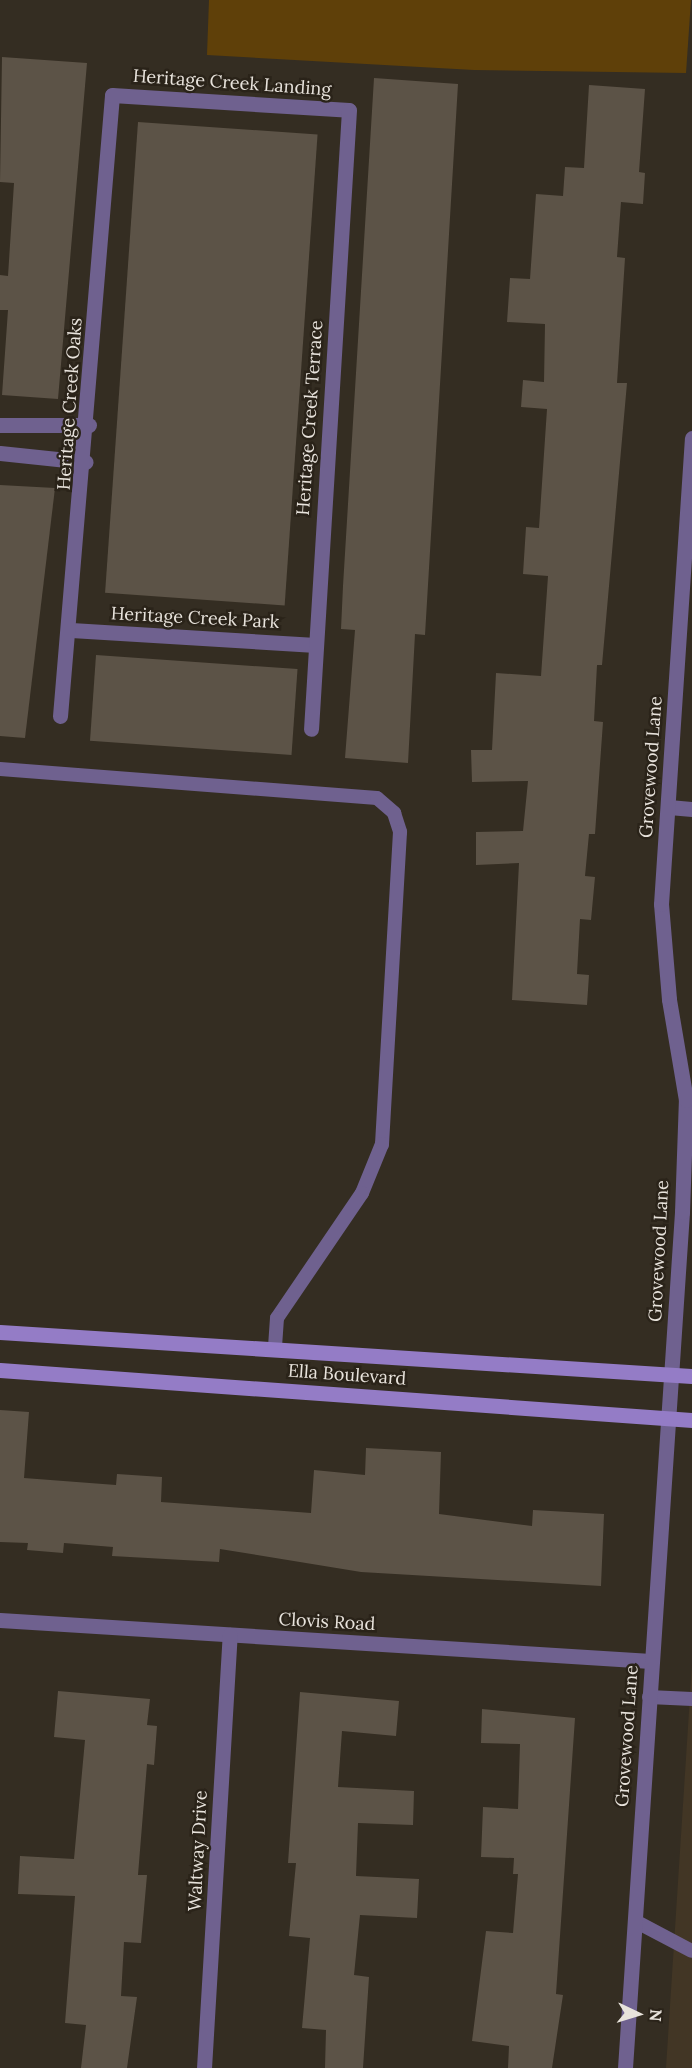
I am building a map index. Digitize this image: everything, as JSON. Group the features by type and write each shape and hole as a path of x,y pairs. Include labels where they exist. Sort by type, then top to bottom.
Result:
{"main road":[{"name":"Ella Boulevard","path":"0,1332 692,1376"},
{"name":"Ella Boulevard","path":"0,1370 692,1420"}],"street":[{"name":"Heritage Creek Landing","path":"112,95 349,110"},
{"name":"Heritage Creek Oaks","path":"60,716 71,630 86,462 112,95"},
{"name":"Heritage Creek Terrace","path":"311,729 349,110"},
{"path":"0,425 89,425"},
{"name":"Grovewood Lane","path":"625,2068 651,1661 688,1177 686,1100 669,999 661,903 692,438"},
{"path":"0,453 86,462"},
{"name":"Heritage Creek Park","path":"71,630 316,645"},
{"path":"669,807 692,809"},
{"name":"Clovis Road","path":"0,1620 651,1661"},
{"name":"Waltway Drive","path":"204,2068 230,1635"}],"lane":[{"path":"0,770 377,798 394,813 400,832 382,1144 362,1193 277,1318 275,1350"},
{"path":"649,1697 692,1699"},
{"path":"634,1921 692,1951"}],"shaded area":[{"path":"209,0 691,0 686,73 474,70 207,55"},
{"path":"692,1665 692,2068 666,2068"}],"building":[{"path":"2,57 87,63 58,399 2,395 8,310 0,310 0,275 8,276 14,183 0,182"},
{"path":"374,78 458,84 425,635 415,634 408,763 345,758 355,630 341,629"},
{"path":"589,85 645,89 639,172 645,173 643,204 621,202 617,257 625,258 617,383 627,383 602,665 597,665 594,721 603,722 595,834 589,834 585,876 595,877 591,920 580,919 577,974 589,975 587,1005 512,1000 519,863 476,865 476,832 523,831 528,781 472,782 471,750 492,750 496,673 541,676 548,576 523,574 526,527 539,528 547,409 521,407 523,380 544,382 545,324 507,322 510,278 530,279 536,194 563,196 565,167 584,168"},
{"path":"138,122 318,135 285,605 105,593"},
{"path":"0,485 55,488 25,738 0,736"},
{"path":"96,655 298,669 292,755 90,741"},
{"path":"0,1410 29,1412 24,1478 116,1485 117,1474 162,1477 161,1502 311,1513 314,1470 365,1475 366,1448 441,1452 439,1514 532,1526 533,1510 604,1514 601,1586 361,1572 220,1549 219,1562 112,1556 113,1547 64,1543 63,1553 27,1550 28,1543 0,1542"},
{"path":"58,1691 150,1699 147,1725 157,1726 154,1765 147,1764 138,1875 147,1875 141,1943 124,1942 121,1996 137,1997 127,2068 81,2068 86,2025 65,2023 75,1896 18,1894 20,1856 74,1859 85,1740 54,1737"},
{"path":"300,1692 399,1701 396,1736 342,1731 338,1787 414,1791 413,1825 358,1823 356,1876 419,1879 417,1918 360,1915 354,1975 369,1977 363,2068 325,2068 326,2030 302,2028 310,1938 289,1936 296,1863 288,1863"},
{"path":"482,1709 575,1718 556,1994 563,1995 552,2068 508,2068 509,2046 472,2041 486,1931 513,1933 518,1874 513,1874 514,1858 481,1857 483,1807 518,1809 520,1744 481,1743"}]}
